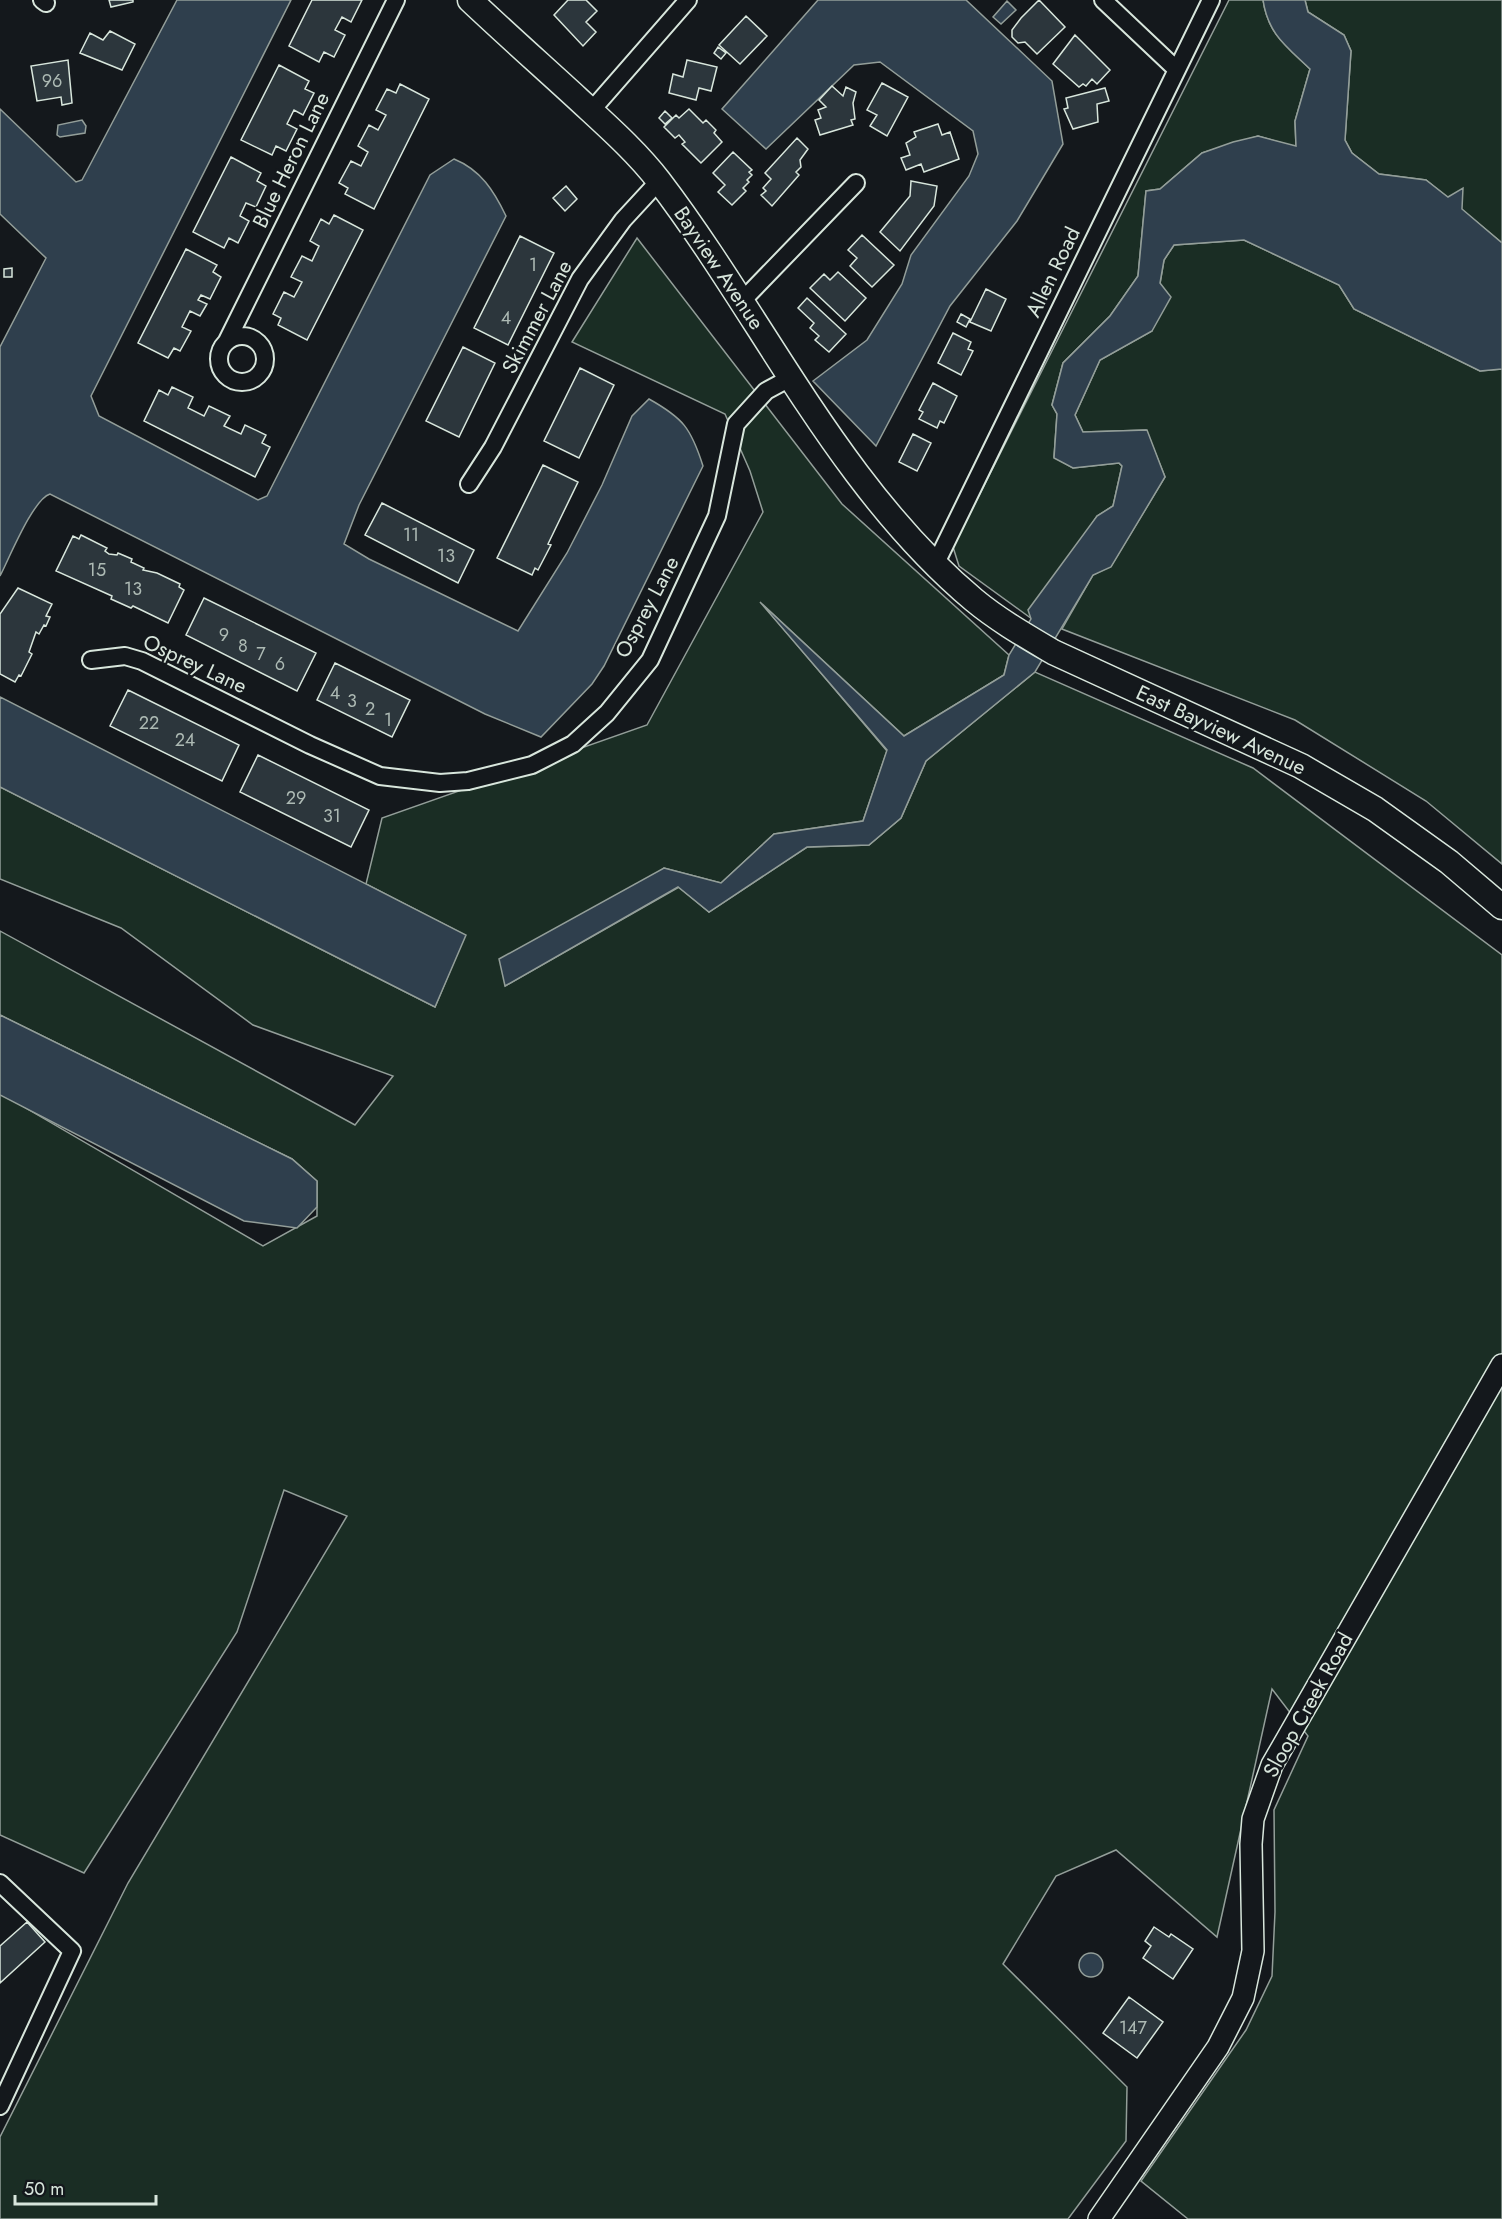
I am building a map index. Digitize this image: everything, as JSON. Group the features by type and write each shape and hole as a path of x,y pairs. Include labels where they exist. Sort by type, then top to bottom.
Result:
{"main road":[{"name":"Bayview Avenue","path":"470,0 591,111 659,181 743,300 855,469 888,512 936,563"},
{"name":"East Bayview Avenue","path":"936,563 974,600 1053,652 1301,766 1375,809 1449,862 1502,907"}],"street":[{"name":"Blue Heron Lane","path":"227,341 396,0"},
{"path":"591,111 688,0"},
{"path":"1103,0 1176,69"},
{"name":"Allen Road","path":"936,563 1211,0"},
{"name":"Skimmer Lane","path":"469,484 493,447 580,279 623,220 659,181"},
{"path":"743,300 856,183"},
{"name":"Osprey Lane","path":"91,660 125,656 142,661 310,745 380,776 440,783 468,781 532,765 573,744 607,713 650,660 717,516 736,424 766,391 792,377"},
{"name":"Sloop Creek Road","path":"1099,2219 1218,2047 1243,1998 1253,1951 1251,1844 1253,1819 1272,1765 1502,1365"},
{"path":"0,1882 72,1951 0,2106"}],"green space":[{"path":"1229,0 1263,0 1269,22 1279,39 1310,69 1295,121 1296,147 1258,136 1202,153 1160,189 1146,191 1138,276 1110,316 1063,363 1052,405 1057,414 1054,457 1073,468 1119,463 1122,466 1113,506 1097,516 1032,619 959,566 953,547"},
{"path":"1305,0 1502,0 1502,243 1426,180 1379,174 1352,153 1345,140 1351,51 1344,35 1308,12"},
{"path":"637,238 842,504 1009,655 1004,675 904,736 765,607 887,751 863,821 774,834 721,883 664,868 505,986 679,887 709,912 807,847 869,845 901,818 926,761 1035,672 1253,768 1502,955 1502,2219 1188,2219 1141,2181 1246,2030 1272,1976 1275,1912 1274,1810 1308,1736 1272,1689 1217,1937 1116,1850 1056,1876 1003,1964 1127,2087 1126,2141 1068,2219 0,2219 0,2137 128,1883 347,1516 284,1490 237,1632 84,1873 0,1835 0,1093 263,1246 317,1216 317,1181 292,1159 0,1015 0,931 355,1125 393,1076 253,1025 121,928 0,879 0,787 435,1007 465,935 366,884 382,818 647,725 763,512 750,471 725,414 572,342"},
{"path":"1244,240 1339,285 1354,309 1480,371 1502,369 1502,864 1426,801 1295,720 1062,629 1093,575 1111,566 1165,477 1146,430 1083,432 1075,415 1100,360 1152,331 1164,260 1174,245"}],"water":[{"path":"177,0 291,0 91,396 99,416 258,500 267,496 430,175 454,159 472,169 486,182 506,216 359,505 344,544 369,559 518,631 567,553 602,485 632,416 649,399 670,412 690,433 703,466 604,666 592,684 541,737 485,714 50,494 43,498 29,518 0,576 0,347 46,258 0,214 0,109 76,182 82,180"},
{"path":"818,0 966,0 1052,81 1063,144 1017,221 950,306 876,446 813,381 867,340 902,284 911,255 969,176 978,154 973,131 880,62 854,65 766,149 722,109"},
{"path":"1263,0 1305,0 1308,12 1344,35 1351,51 1345,140 1352,153 1379,174 1426,180 1448,197 1463,188 1462,209 1502,243 1502,369 1480,371 1354,309 1339,285 1244,240 1174,245 1164,260 1160,283 1171,297 1152,331 1100,360 1075,415 1083,432 1147,430 1165,477 1111,567 1093,575 1035,672 926,761 901,818 869,845 807,847 709,912 678,887 505,986 499,959 664,868 721,883 774,834 863,821 887,750 760,602 904,736 1004,675 1009,655 1031,619 1028,610 1097,516 1113,506 1122,466 1119,463 1073,468 1054,458 1057,414 1052,405 1063,363 1110,316 1138,276 1146,191 1160,189 1202,153 1233,142 1258,136 1296,146 1295,121 1310,69 1279,39 1269,22"},
{"path":"1007,1 1016,10 1001,24 993,17"},
{"path":"82,120 86,126 85,133 60,137 57,135 58,125"},
{"path":"0,697 466,935 435,1007 0,787"},
{"path":"0,1015 292,1159 317,1181 317,1207 297,1228 244,1221 0,1095"},
{"path":"1091,1953 1099,1957 1103,1965 1099,1973 1091,1977 1083,1973 1079,1965 1083,1957"}],"building":[{"path":"109,0 133,0 133,2 111,7"},
{"path":"312,0 362,0 351,22 342,17 335,30 345,35 334,57 324,52 319,62 289,46"},
{"path":"568,0 586,0 597,11 586,22 596,32 583,46 554,15"},
{"path":"1039,0 1065,27 1037,54 1025,42 1018,43 1012,37 1012,30"},
{"path":"746,16 767,36 740,64 719,45"},
{"path":"110,31 135,44 122,70 80,53 90,33 103,40"},
{"path":"1075,35 1110,70 1097,84 1092,79 1086,86 1083,84 1079,87 1053,64"},
{"path":"718,47 726,53 721,59 714,53"},
{"path":"68,60 72,103 62,105 61,97 37,101 31,66"},
{"path":"687,60 717,67 711,91 699,88 696,100 669,93 673,74 683,77"},
{"path":"279,65 309,81 305,89 314,93 303,115 294,110 287,124 297,129 286,151 276,146 272,155 241,140"},
{"path":"882,83 908,97 887,136 870,126 877,115 867,110"},
{"path":"400,84 429,99 374,209 345,194 348,188 339,183 351,161 361,166 368,152 358,146 369,125 378,130 386,115 376,110 387,89 396,93"},
{"path":"832,86 843,96 846,87 856,92 853,103 855,119 851,120 853,125 820,135 815,120 821,118 818,110 826,107 819,100"},
{"path":"1105,88 1109,101 1097,104 1098,122 1073,129 1064,109 1068,108 1066,98"},
{"path":"689,109 703,123 706,120 716,130 714,133 722,142 701,163 682,144 685,142 679,135 675,138 664,127 676,115 679,118"},
{"path":"665,111 672,118 665,124 659,118"},
{"path":"938,124 942,135 950,132 959,159 924,172 921,164 906,170 901,158 910,155 906,143 916,137 914,132"},
{"path":"797,138 808,149 800,160 801,167 796,172 799,175 772,206 761,195 766,191 763,188 771,179 765,173"},
{"path":"733,152 752,170 749,172 752,175 743,188 746,191 732,205 718,192 725,185 713,173"},
{"path":"231,157 261,173 257,181 266,186 256,207 246,203 240,216 249,221 238,243 229,238 224,248 193,232"},
{"path":"911,181 937,186 934,206 900,251 880,232 910,196"},
{"path":"566,186 577,199 565,211 553,198"},
{"path":"334,215 363,230 307,340 278,325 281,318 273,314 284,292 294,297 302,282 291,277 302,256 312,261 319,246 310,241 321,219 329,224"},
{"path":"862,235 894,265 872,287 850,266 857,258 848,250"},
{"path":"520,236 554,253 508,345 474,328"},
{"path":"186,249 217,265 213,272 221,277 210,299 201,295 198,300 207,304 200,316 190,311 182,327 191,331 180,351 174,348 168,358 138,343"},
{"path":"12,268 12,277 4,277 4,269"},
{"path":"838,272 866,298 845,321 810,288 824,274 830,280"},
{"path":"986,289 1006,299 991,331 970,322"},
{"path":"807,298 846,334 829,352 815,340 819,336 810,328 814,323 798,308"},
{"path":"961,314 970,319 966,327 957,322"},
{"path":"953,333 971,342 968,349 973,351 961,375 938,363"},
{"path":"463,347 495,363 459,437 426,421"},
{"path":"580,368 614,385 579,458 544,441"},
{"path":"933,383 957,396 944,423 940,421 937,428 919,419 923,412 919,410"},
{"path":"172,387 193,397 188,408 204,416 209,406 230,416 224,426 241,434 245,425 266,435 262,443 270,447 255,477 144,421 159,390 168,395"},
{"path":"913,434 931,443 917,471 899,462"},
{"path":"543,465 578,482 548,544 551,545 538,570 535,568 532,575 497,558"},
{"path":"382,503 474,550 458,583 365,535"},
{"path":"81,535 107,548 105,551 109,554 117,555 118,553 132,559 131,562 144,568 143,570 157,573 180,584 179,587 184,590 168,623 133,606 131,608 111,599 112,596 56,571 73,536 79,539"},
{"path":"18,588 52,604 46,616 50,617 46,626 44,625 39,634 36,632 29,652 32,654 21,676 19,675 15,682 0,674 0,614"},
{"path":"204,598 316,653 297,691 186,635"},
{"path":"335,663 410,700 392,737 317,700"},
{"path":"128,690 239,745 222,781 110,726"},
{"path":"258,755 369,810 351,847 240,792"},
{"path":"27,1922 45,1942 0,1983 0,1946"},
{"path":"1154,1927 1169,1937 1171,1934 1193,1949 1173,1979 1143,1958 1151,1946 1145,1941"},
{"path":"1129,1997 1163,2022 1137,2058 1103,2033"}]}
